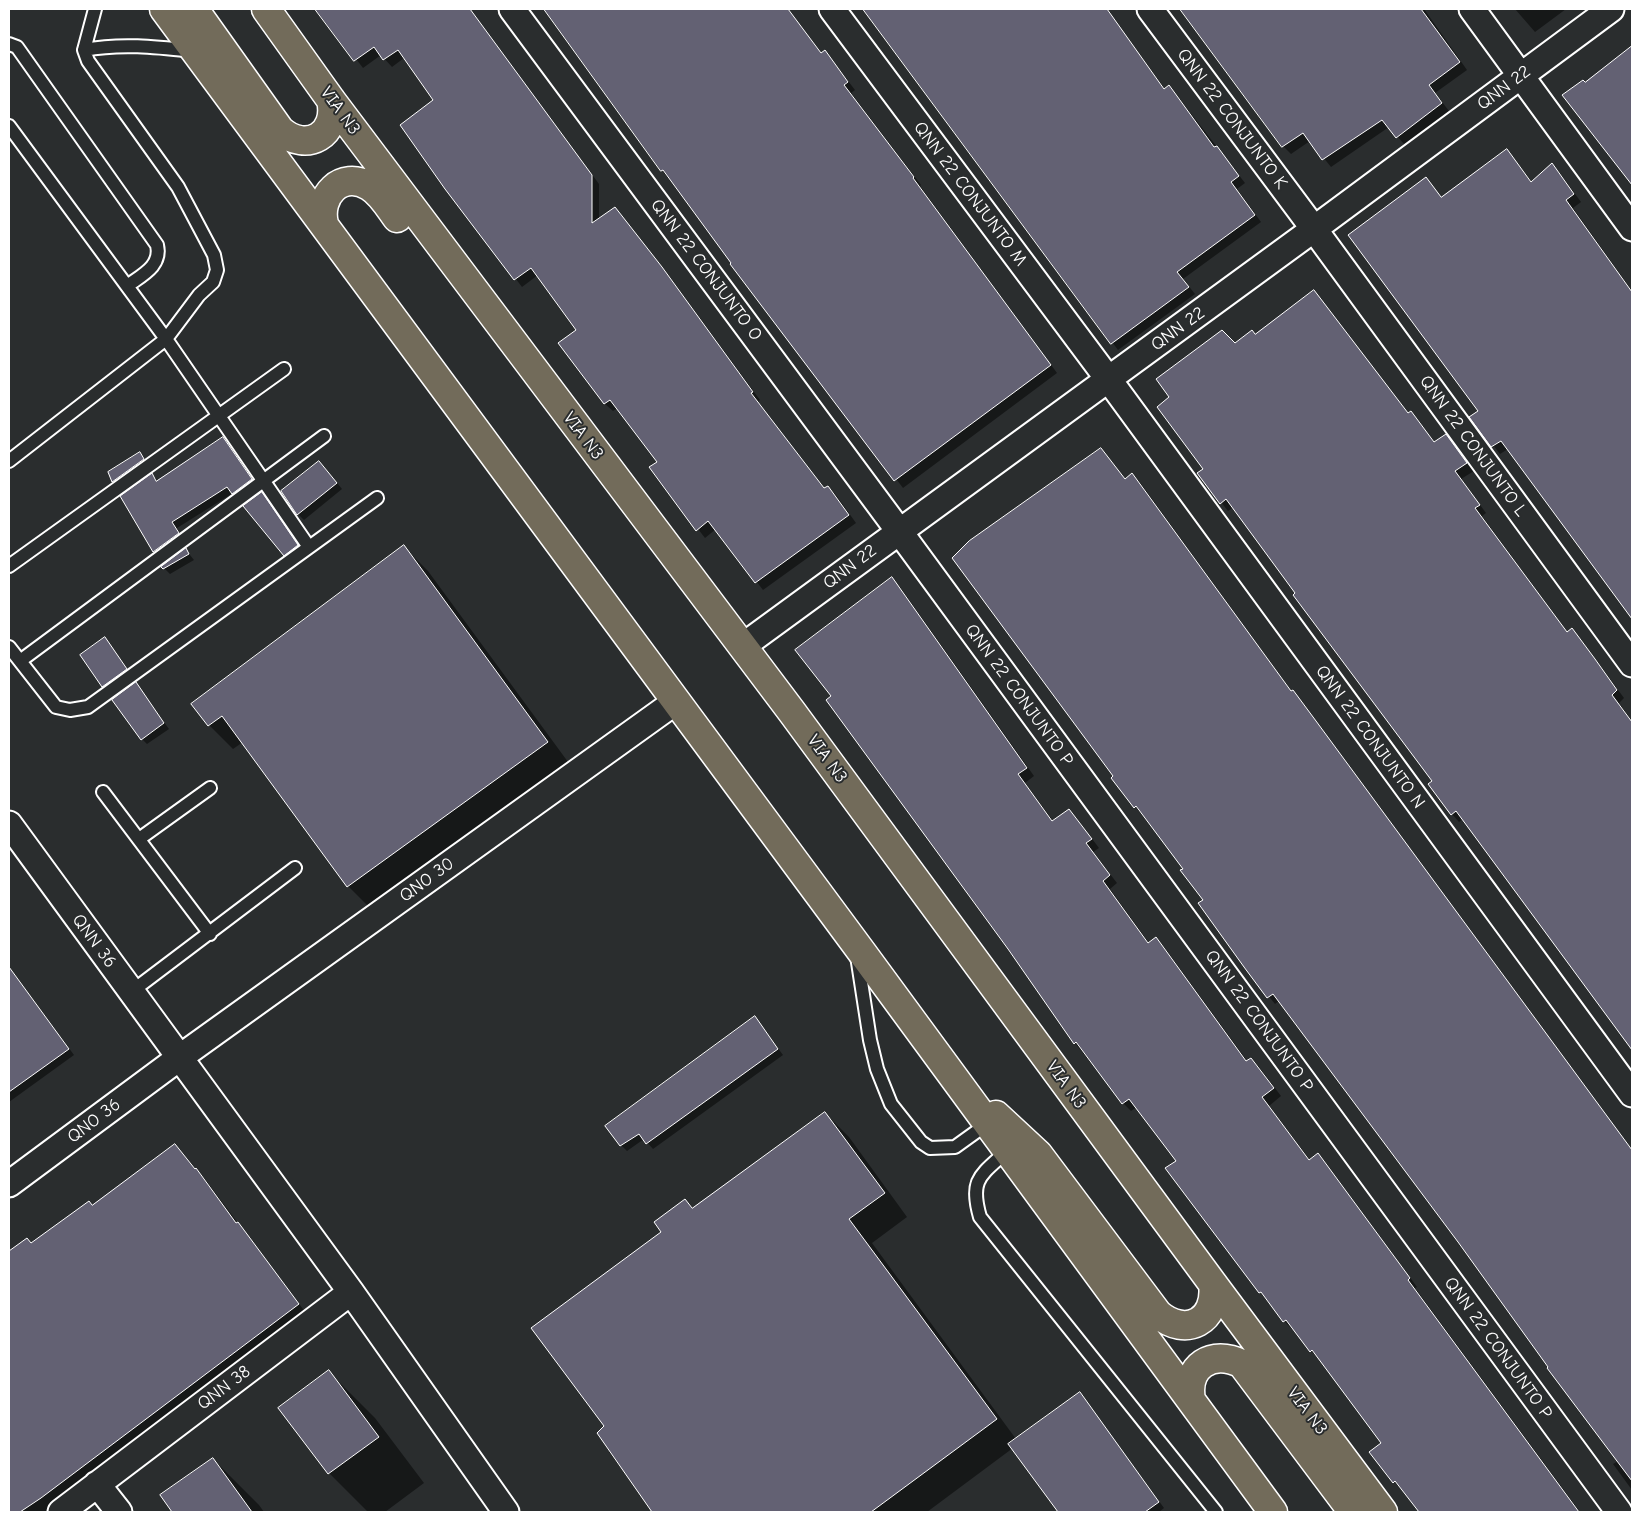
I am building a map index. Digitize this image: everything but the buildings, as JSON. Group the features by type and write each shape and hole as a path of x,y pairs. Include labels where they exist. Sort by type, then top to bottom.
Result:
{"main road":[{"path":"164,9 675,702 953,1075 987,1124 1273,1512"},
{"path":"194,9 280,130 287,136 306,141 325,132 331,122 333,111 331,100"},
{"name":"VIA N3","path":"266,9 331,100 743,646 1212,1284 1383,1512"},
{"path":"324,224 321,213 323,201 330,192 340,185 350,182 361,182 379,194 504,363 617,481"},
{"path":"953,1075 1038,1154 1158,1314 1166,1321 1187,1326 1198,1322 1212,1306 1214,1296 1212,1284"},
{"path":"1191,1400 1189,1388 1192,1376 1198,1367 1209,1360 1220,1357 1242,1364 1353,1512"}],"street":[{"name":"QNN 22 CONJUNTO O","path":"512,9 899,530"},
{"name":"QNN 22 CONJUNTO M","path":"832,9 1108,380"},
{"name":"QNN 22 CONJUNTO K","path":"1150,9 1314,229"},
{"path":"1472,9 1632,228"},
{"name":"QNN 22","path":"743,646 899,530 1314,229 1611,9"},
{"name":"QNN 22 CONJUNTO L","path":"1314,229 1632,664"},
{"name":"QNN 22 CONJUNTO N","path":"1108,380 1632,1094"},
{"name":"QNN 22 CONJUNTO P","path":"899,530 1619,1512"},
{"name":"QNO 30","path":"179,1058 675,702"},
{"name":"QNN 36","path":"9,824 179,1058"},
{"path":"179,1058 351,1292 506,1512"},
{"name":"QNO 36","path":"9,1184 179,1058"},
{"name":"QNN 38","path":"61,1512 351,1292"},
{"path":"97,1484 119,1512"}],"lane":[{"path":"9,461 166,339 199,295 213,282 217,270 214,255 178,187 88,61 84,50 95,9"},
{"path":"9,44 17,47 157,244 159,252 152,268 127,286"},
{"path":"84,50 106,46 132,46 195,51"},
{"path":"9,126 166,339 310,547"},
{"path":"9,566 284,368"},
{"path":"20,661 324,436"},
{"path":"9,647 56,708 70,710 88,708 377,498"},
{"path":"139,839 210,788"},
{"path":"104,792 210,934"},
{"path":"131,992 296,868"},
{"path":"855,944 870,1040 877,1069 891,1104 921,1142 930,1148 955,1147 987,1124"},
{"path":"1007,1151 982,1175 977,1185 974,1196 980,1217 1216,1512"}]}
